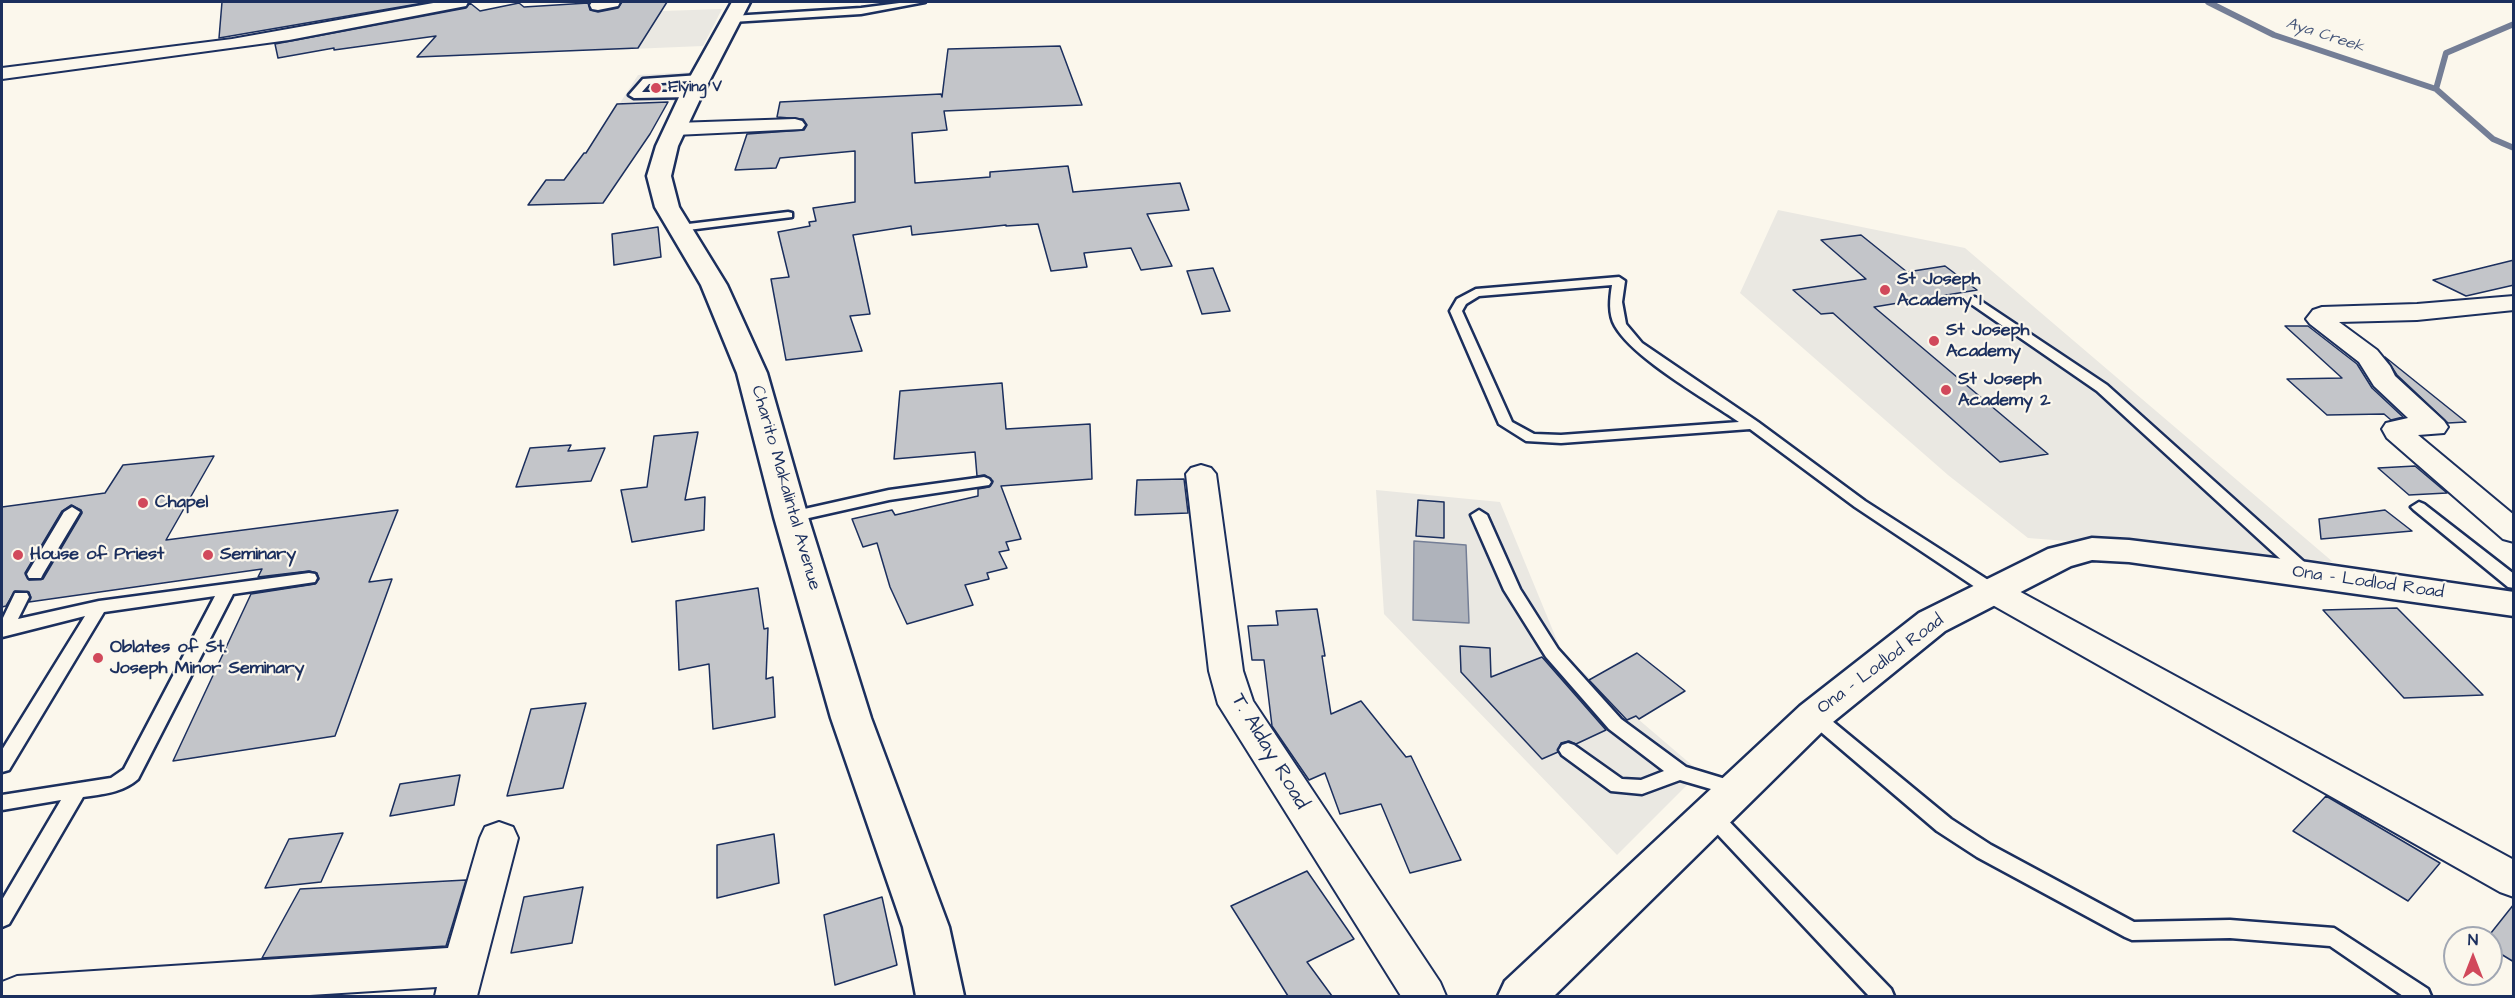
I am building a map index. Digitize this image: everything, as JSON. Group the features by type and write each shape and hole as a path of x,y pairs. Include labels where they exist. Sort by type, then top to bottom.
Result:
{"main road":[{"name":"Charito Makalintal Avenue","path":"736,10 695,86 675,129 662,160 659,176 667,207 714,285 752,373 791,517 851,717 926,927 940,996"},
{"name":"Ona - Lodlod Road","path":"1522,996 1814,716 1932,622 2060,557 2092,549 2129,551 2307,573 2514,604"}],"street":[{"path":"2,74 218,47 401,15 460,2"},
{"path":"675,129 795,125"},
{"path":"2514,303 2417,312 2322,315 2319,319 2368,356 2377,366 2384,380 2434,427 2402,426 2396,429 2397,432 2514,532"},
{"name":"T. Alday Road","path":"1201,474 1226,671 1236,704 1425,996"},
{"path":"1993,591 2514,880"},
{"path":"17,996 460,981 499,838"}],"lane":[{"path":"736,10 861,11 921,2"},
{"path":"646,81 695,86 640,97 634,95 646,81"},
{"path":"680,228 788,215"},
{"path":"1753,425 1561,440 1532,438 1506,424 1456,311 1461,302 1476,293 1619,281 1616,302 1620,324 1637,346 1753,425 1860,504 1993,591"},
{"path":"1975,301 2102,388 2307,573"},
{"path":"791,517 889,495 984,482"},
{"path":"2419,507 2514,583"},
{"path":"35,573 72,512"},
{"path":"1479,515 1512,590 1552,653 1615,724 1680,774 1723,803 1883,996"},
{"path":"8,616 99,607 309,578"},
{"path":"2,802 123,782 130,774 228,588"},
{"path":"2,765 99,607"},
{"path":"1814,716 1944,825 1984,851 2132,931 2230,929 2334,937 2420,996"},
{"path":"1568,750 1618,786 1642,787 1680,774"},
{"path":"2,918 77,790"}],"shaded area":[{"path":"722,9 703,46 415,58 441,32 514,16"},
{"name":"Flying V","path":"690,72 675,101 620,103 638,75"},
{"name":"St Joseph Academy","path":"1778,210 1965,248 2333,562 2028,538 1948,475 1740,293"},
{"path":"1376,490 1500,502 1563,655 1700,772 1617,855 1384,614"},
{"path":"1414,541 1466,545 1469,623 1413,620"}],"building":[{"path":"222,2 429,2 219,38"},
{"path":"622,2 667,2 638,48 417,57 436,36 334,50 334,48 278,58 275,44 466,8 470,3 480,11 519,3 524,7 588,3 590,10 598,12 618,8"},
{"path":"1060,46 1082,105 944,111 947,130 912,133 915,183 990,177 990,172 1068,166 1073,192 1180,183 1189,210 1147,214 1172,266 1141,270 1131,248 1084,253 1087,267 1051,271 1038,224 912,235 911,226 853,235 870,314 850,316 862,351 786,360 771,279 789,277 778,232 810,226 809,222 816,221 813,208 855,202 855,151 780,158 776,168 735,170 747,134 804,130 807,125 803,119 777,117 780,102 941,94 942,97 948,49"},
{"path":"668,102 650,134 603,203 528,205 546,180 564,180 586,153 617,104"},
{"path":"658,227 661,257 614,265 612,234"},
{"path":"1861,235 1907,272 1945,266 1977,290 1874,307 2048,454 2000,462 1833,313 1821,314 1793,290 1866,279 1821,240"},
{"path":"2514,260 2514,285 2466,296 2433,280"},
{"path":"1213,268 1230,311 1202,314 1187,271"},
{"path":"2285,326 2308,326 2357,364 2372,388 2403,417 2391,420 2384,414 2327,415 2287,379 2342,378"},
{"path":"2385,357 2466,422 2448,423 2397,375"},
{"path":"1002,383 1006,429 1090,424 1092,479 1001,486 1021,539 1006,542 1009,550 999,552 1007,568 987,573 989,579 965,585 973,605 907,624 890,587 877,543 863,547 852,519 892,510 895,515 978,496 978,489 989,487 993,481 985,475 977,476 975,452 894,459 900,391"},
{"path":"698,432 685,500 705,497 704,530 632,542 621,490 647,487 654,436"},
{"path":"571,445 568,451 605,448 591,481 516,487 530,448"},
{"path":"214,456 166,540 398,510 369,582 392,579 335,736 173,761 251,594 315,584 319,579 317,573 309,571 258,577 262,569 29,602 31,598 29,592 15,591 6,606 2,607 2,507 105,493 123,465","holes":["71,505 81,510 82,513 43,579 29,580 25,573 62,511"]},
{"path":"2415,466 2447,493 2409,495 2378,468"},
{"path":"1184,479 1188,513 1135,515 1137,480"},
{"path":"1418,500 1444,502 1444,538 1416,536"},
{"path":"2385,510 2412,531 2321,539 2319,519"},
{"path":"758,588 764,629 768,628 766,679 773,677 775,717 713,729 709,664 679,670 676,601"},
{"path":"2397,608 2483,695 2404,698 2323,610"},
{"path":"1317,609 1331,714 1361,701 1406,757 1411,756 1461,860 1410,873 1381,804 1340,814 1325,773 1309,780 1272,726 1264,660 1252,660 1248,626 1278,625 1276,611"},
{"path":"1460,646 1490,648 1491,677 1542,657 1606,730 1576,744 1569,741 1561,743 1558,752 1542,759 1461,672"},
{"path":"1637,653 1685,691 1639,719 1636,716 1627,720 1589,680"},
{"path":"586,703 563,788 507,796 531,709"},
{"path":"460,775 454,805 390,816 400,784"},
{"path":"2326,796 2440,863 2408,901 2293,831"},
{"path":"343,833 321,882 265,888 289,839"},
{"path":"774,834 779,883 717,898 717,845"},
{"path":"1307,871 1354,939 1307,962 1332,996 1288,996 1231,906"},
{"path":"466,880 446,946 262,958 300,889"},
{"path":"583,887 572,943 511,953 524,897"},
{"path":"882,897 897,965 835,985 824,915"},
{"path":"2514,904 2514,962 2503,955 2503,926 2497,926"}],"waterway":[{"name":"Aya Creek","path":"2208,2 2274,35 2436,89"},
{"path":"2436,89 2446,53 2514,24"},
{"path":"2436,89 2493,139 2514,148"}],"place":[{"name":"Flying V","path":"656,88"},
{"name":"St Joseph Academy 1","path":"1885,290"},
{"name":"St Joseph Academy","path":"1934,341"},
{"name":"St Joseph Academy 2","path":"1946,390"},
{"name":"Chapel","path":"143,503"},
{"name":"House of Priest","path":"18,555"},
{"name":"Seminary","path":"208,555"},
{"name":"Oblates of St. Joseph Minor Seminary","path":"98,658"}]}
